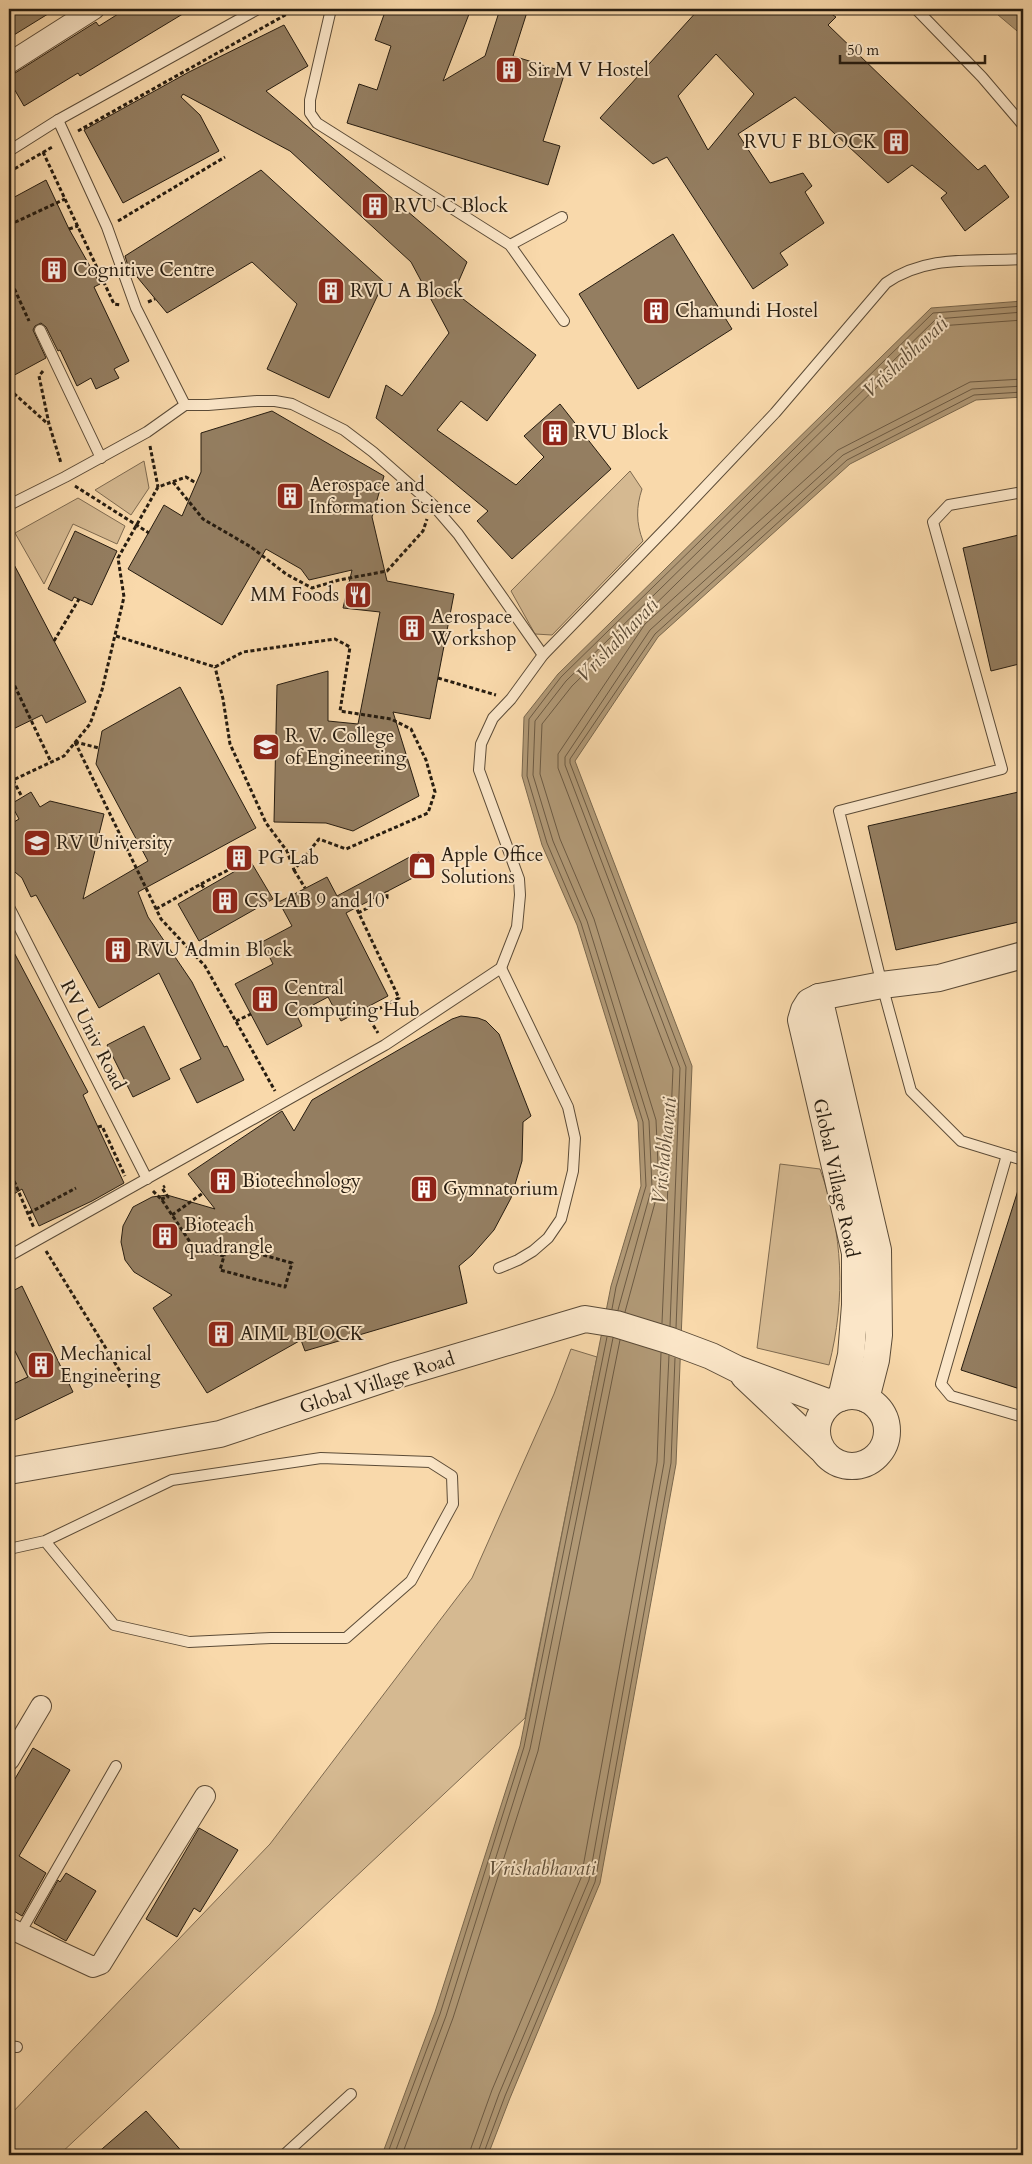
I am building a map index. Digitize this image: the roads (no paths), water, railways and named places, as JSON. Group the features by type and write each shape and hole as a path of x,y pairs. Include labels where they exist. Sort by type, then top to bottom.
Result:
{"street":[{"path":"9,64 94,9"},
{"name":"Global Village Road","path":"820,1448 816,1428 824,1410 846,1400 872,1380 878,1335 878,1250 819,997 882,985 939,978 1023,955"},
{"name":"Global Village Road","path":"9,1471 220,1434 393,1376 585,1319 616,1324 712,1356 737,1370 879,1409 886,1423 884,1446 874,1458 860,1466 845,1466 830,1460 820,1448 737,1370"},
{"path":"9,1760 41,1706"},
{"path":"14,1930 93,1967 101,1964 205,1796"}],"lane":[{"path":"9,151 58,120 258,9"},
{"path":"331,9 310,100 310,113 317,123 510,245 564,320"},
{"path":"916,9 982,77 1023,125"},
{"path":"58,120 107,228 136,308 185,405"},
{"path":"510,245 562,217"},
{"path":"9,1256 131,1188 148,1184 281,1103 385,1044 501,968 516,927 520,895 518,879 479,770 479,757 486,730 493,718 511,699 543,655 775,413 886,282 915,266 963,260 1023,259"},
{"path":"40,330 101,458"},
{"path":"9,505 147,432 185,405 275,401 292,404 344,430 373,452 433,504 458,534 543,655"},
{"path":"1023,492 949,505 933,522 1002,769 839,811 882,985 912,1091 961,1141 1023,1160"},
{"name":"RV Univ Road","path":"9,907 148,1184"},
{"path":"499,1268 533,1251 548,1238 561,1219 573,1171 575,1138 568,1107 501,968"},
{"path":"1007,1155 942,1384 951,1396 1023,1417"},
{"path":"9,1549 45,1541 172,1480 320,1458 430,1462 452,1476 453,1504 412,1581 346,1638 271,1638 189,1642 114,1625 45,1541"},
{"path":"14,1930 116,1766"},
{"path":"284,2155 351,2094"}],"water":[{"path":"991,9 1023,9 1023,36"},
{"name":"Vrishabhavati","path":"1023,301 1023,397 976,400 850,464 658,637 575,761 692,1066 676,1464 600,1883 488,2155 382,2155 435,2012 520,1746 611,1286 641,1186 638,1122 577,925 542,845 522,776 524,717 558,674 931,308"}],"place":[{"name":"Sir M V Hostel","path":"509,70"},
{"name":"RVU F BLOCK","path":"896,142"},
{"name":"RVU C Block","path":"375,206"},
{"name":"Cognitive Centre","path":"54,270"},
{"name":"RVU A Block","path":"331,291"},
{"name":"Chamundi Hostel","path":"656,311"},
{"name":"RVU Block","path":"555,433"},
{"name":"Aerospace and Information Science","path":"290,496"},
{"name":"MM Foods","path":"358,595"},
{"name":"Aerospace Workshop","path":"412,628"},
{"name":"R. V. College of Engineering","path":"266,747"},
{"name":"RV University","path":"37,843"},
{"name":"PG Lab","path":"239,858"},
{"name":"Apple Office Solutions","path":"422,866"},
{"name":"CS LAB 9 and 10","path":"225,901"},
{"name":"RVU Admin Block","path":"118,950"},
{"name":"Central Computing Hub","path":"265,999"},
{"name":"Biotechnology","path":"223,1181"},
{"name":"Gymnatorium","path":"424,1189"},
{"name":"Bioteach quadrangle","path":"165,1236"},
{"name":"AIML BLOCK","path":"221,1334"},
{"name":"Mechanical Engineering","path":"41,1365"}]}
